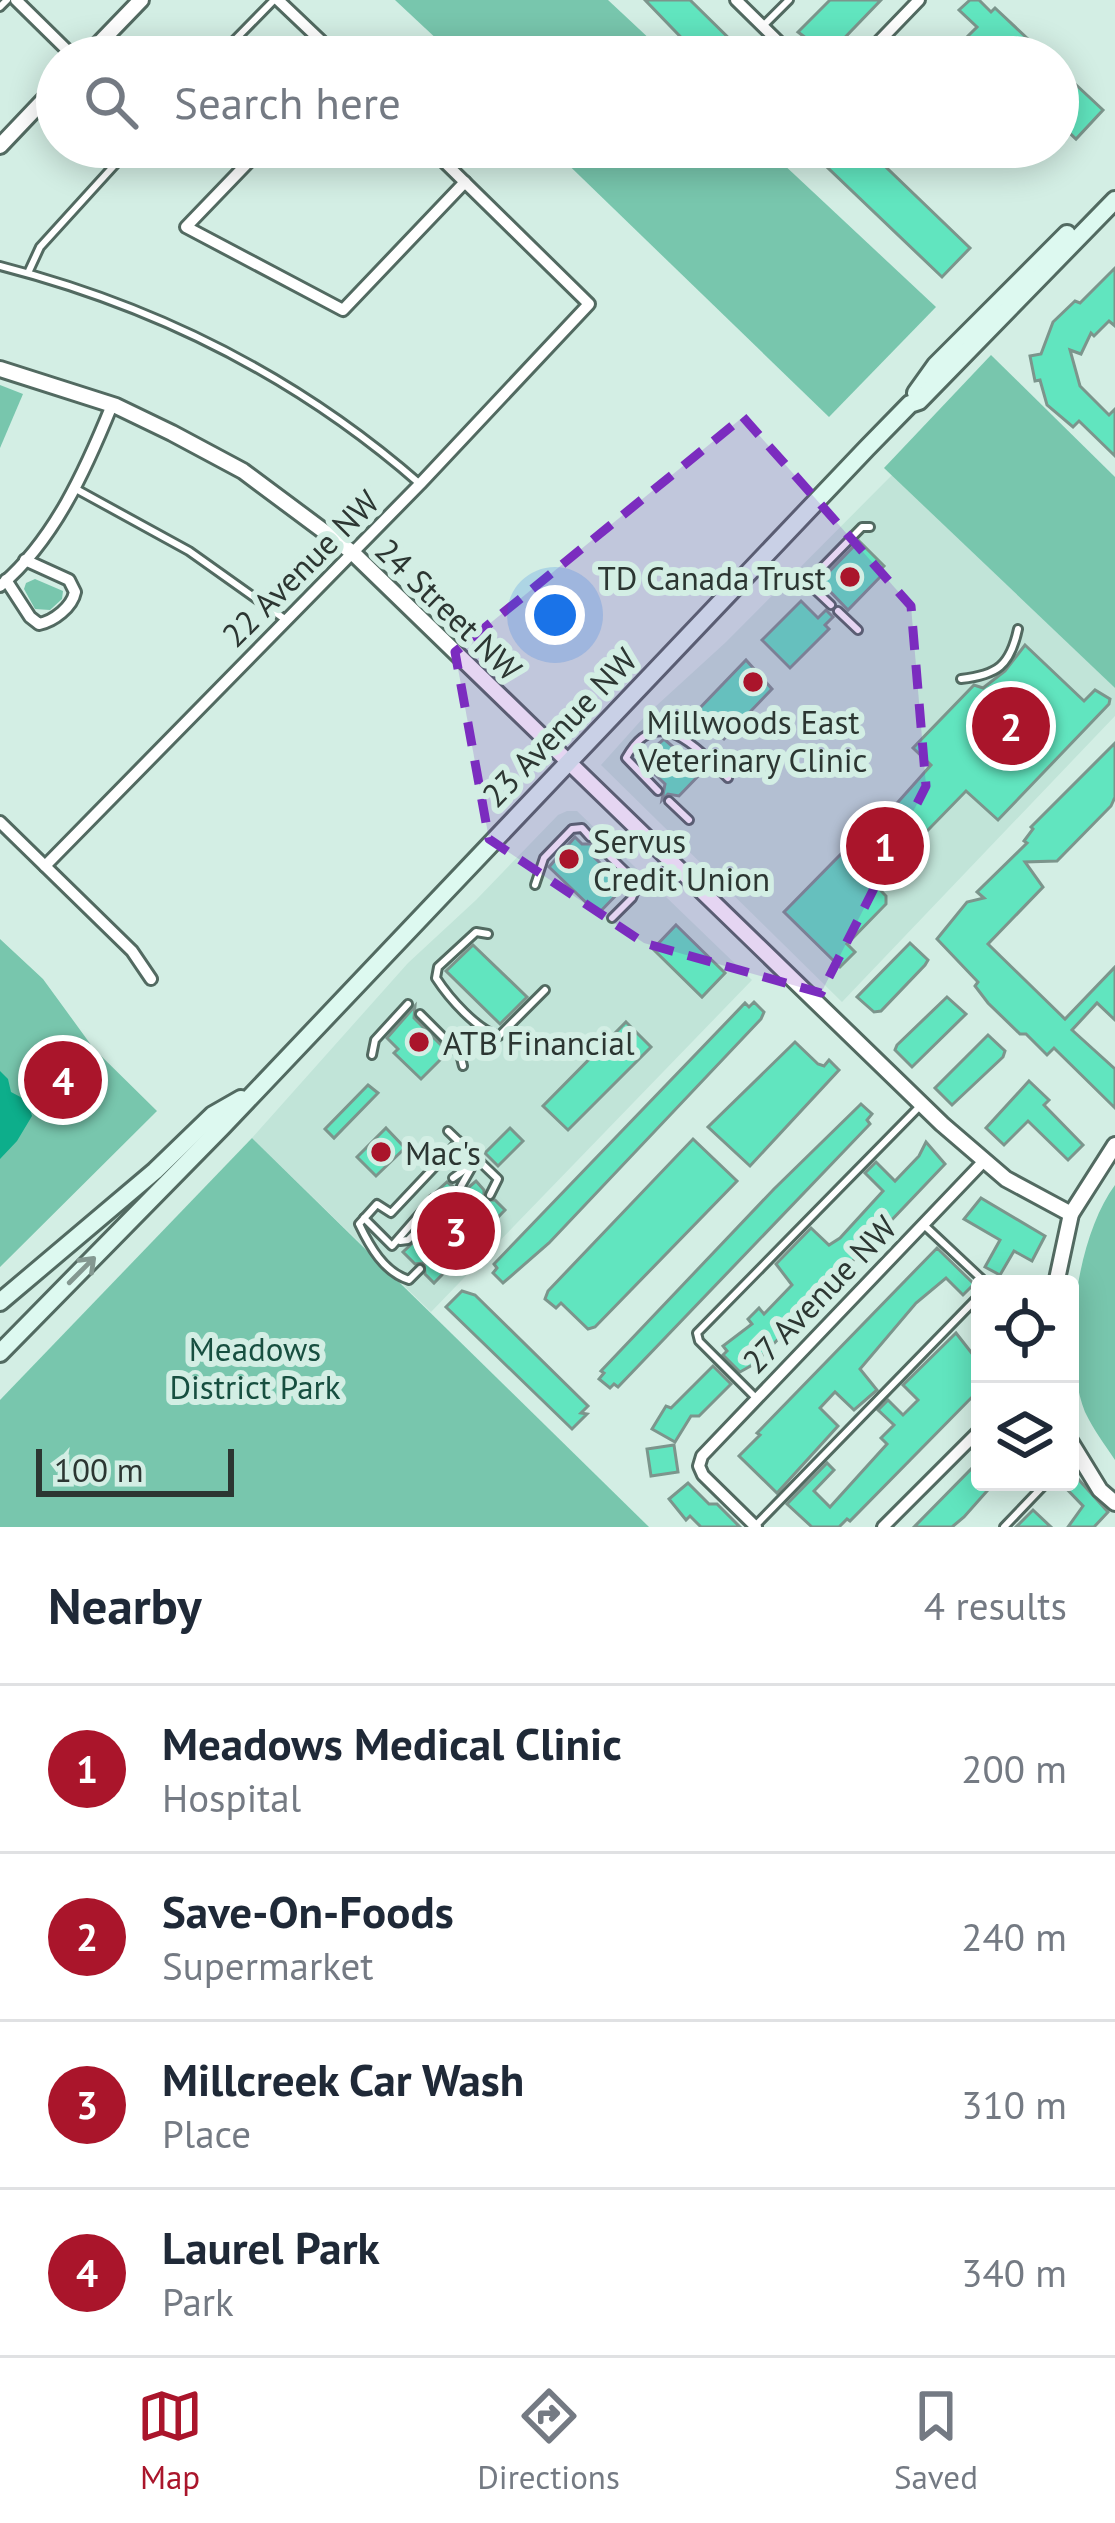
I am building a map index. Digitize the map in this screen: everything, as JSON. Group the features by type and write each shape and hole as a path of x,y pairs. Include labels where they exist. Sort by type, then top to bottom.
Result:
{"main road":[{"name":"23 Avenue NW","path":"0,1353 222,1127 910,404 936,365 965,334 1115,189"},
{"name":"23 Avenue NW","path":"910,404 1115,200"},
{"name":"23 Avenue NW","path":"0,1302 155,1171 213,1115 252,1092"}],"street":[{"path":"11,0 51,36"},
{"path":"106,36 141,0"},
{"path":"276,0 315,36"},
{"path":"736,0 773,36"},
{"path":"884,36 919,0"},
{"path":"0,146 36,108"},
{"path":"242,168 185,226 343,310 465,182 451,168"},
{"name":"22 Avenue NW","path":"45,866 590,304 465,182"},
{"name":"24 Street NW","path":"0,369 112,405 243,471 353,553 921,1105 983,1162 1071,1214"},
{"path":"26,560 69,580 75,592 70,604 49,622 39,624 30,617 3,583 26,560 74,488 112,405"},
{"path":"0,822 133,951 151,979"},
{"path":"1059,1275 1071,1214 1115,1145"},
{"name":"27 Avenue NW","path":"755,1527 699,1466 709,1446 983,1162"},
{"path":"883,1527 971,1439"},
{"path":"1079,1461 1115,1503"}],"lane":[{"path":"0,7 11,0"},
{"path":"239,36 276,0"},
{"path":"763,26 789,0"},
{"path":"28,273 40,247 112,168"},
{"path":"0,266 117,302 278,379 347,424 420,484"},
{"path":"74,488 188,551 286,620"},
{"path":"831,604 813,588 812,578 862,527 870,527"},
{"path":"838,611 859,630"},
{"path":"961,680 994,673 1012,653 1018,629"},
{"path":"658,790 626,758 653,732 678,734 728,778"},
{"path":"669,801 688,820"},
{"path":"535,885 544,858 572,829 582,828 590,837"},
{"path":"599,846 638,884 636,893 612,918"},
{"path":"488,934 476,932 438,968 436,978 442,988 488,1033 500,1036 545,990"},
{"path":"372,1055 375,1040 408,1004"},
{"path":"420,1014 460,1054 463,1066"},
{"path":"756,1398 699,1341 697,1333 921,1105"},
{"path":"448,1132 498,1179 490,1195"},
{"path":"420,1269 409,1280 400,1279 372,1252 358,1224 377,1204 391,1213 459,1141"},
{"path":"453,1178 460,1169 476,1163"},
{"path":"461,1186 476,1163"},
{"path":"400,1241 402,1232 433,1198"},
{"path":"364,1218 392,1246 408,1240 441,1206"},
{"path":"923,1224 977,1275"},
{"path":"755,1527 971,1304"},
{"path":"1004,1527 1039,1491"}],"highlighted area":[{"path":"743,417 911,606 926,786 821,993 644,943 489,839 455,652"}],"shaded area":[{"path":"893,474 1115,688 1115,716 842,1002 601,765 644,717"},
{"path":"567,811 577,811 752,980 431,1312 252,1138 408,963"},
{"path":"0,1071 11,1092 28,1101 32,1116 0,1159"}],"green space":[{"path":"395,0 608,0 647,36 434,36"},
{"path":"572,168 787,168 936,307 829,417"},
{"path":"991,355 1115,477 1115,688 884,468"},
{"path":"0,385 23,394 0,448"},
{"path":"35,579 63,591 62,599 50,610 35,609 24,589"},
{"path":"0,939 43,979 94,1049 157,1111 0,1267"},
{"name":"Meadows District Park","path":"252,1138 649,1527 0,1527 0,1400"},
{"path":"1115,1185 1115,1460 1085,1412 1079,1391 1079,1280 1102,1207"}],"building":[{"path":"645,0 690,0 727,36 680,36"},
{"path":"830,0 881,0 846,36 798,32"},
{"path":"970,0 979,0 991,12 995,8 1025,36 968,36 977,27 959,10"},
{"path":"1079,88 1103,110 1079,136"},
{"path":"828,168 887,168 970,248 942,277"},
{"path":"1115,268 1115,326 1109,321 1094,336 1091,333 1081,354 1070,350 1080,386 1109,415 1115,409 1115,456 1079,421 1073,427 1047,405 1030,356 1041,354 1053,322"},
{"name":"TD Canada Trust","path":"859,541 884,566 879,571 883,574 848,610 820,581"},
{"path":"801,601 818,618 826,610 833,617 825,625 829,629 790,668 762,640"},
{"path":"1025,645 1084,701 1095,690 1110,699 1109,704 998,820 966,791 894,865 866,838 931,765 913,748 974,685 983,688 1005,671"},
{"path":"746,660 772,689 724,739 696,712"},
{"path":"664,739 702,772 679,796 668,794 662,800 665,784 640,760"},
{"path":"1115,743 1111,806 1057,861 1025,862 1043,887 988,944 1065,1019 1115,967 1115,1020 1097,1003 1072,1030 1115,1069 1115,1108 1054,1048 1047,1055 1026,1034 1020,1034 988,1003 975,986 978,982 937,939 967,902 984,898 977,892 1027,843 1031,827"},
{"path":"575,837 582,844 592,844 591,854 624,887 598,914 549,867"},
{"path":"843,852 886,896 886,904 847,944 855,952 840,967 784,912"},
{"path":"676,925 725,973 702,997 653,949"},
{"path":"910,943 928,960 881,1011 874,1012 857,997"},
{"path":"473,945 527,997 500,1024 446,971"},
{"path":"947,997 966,1014 912,1067 895,1050 897,1045"},
{"path":"754,1002 764,1012 761,1019 549,1243 503,1283 493,1273 494,1264 745,1003 749,1007"},
{"name":"ATB Financial","path":"415,1006 414,1018 448,1052 421,1079 394,1053 398,1049 387,1038"},
{"path":"626,1022 651,1047 568,1130 543,1106"},
{"path":"988,1035 1005,1051 1003,1057 952,1105 935,1088"},
{"path":"795,1042 818,1064 824,1066 829,1060 839,1070 750,1166 708,1127"},
{"path":"1029,1081 1049,1100 1044,1105 1083,1145 1068,1160 1028,1121 1004,1145 986,1128"},
{"path":"368,1085 378,1093 334,1138 325,1129"},
{"path":"861,1104 872,1114 867,1120 870,1124 618,1387 610,1388 599,1379 601,1371 774,1189"},
{"name":"Mac's","path":"386,1128 405,1148 376,1176 357,1157"},
{"path":"510,1128 523,1141 498,1166 485,1153"},
{"path":"693,1139 737,1181 595,1327 588,1329 561,1303 556,1308 545,1299 548,1291"},
{"path":"926,1142 945,1164 754,1364 740,1372 723,1355 727,1351 723,1346 752,1324 748,1319 759,1308 764,1314 792,1285 776,1264 811,1228 829,1245 840,1238 883,1191 865,1173 876,1162 895,1181"},
{"path":"476,1181 484,1190 484,1200 495,1200 505,1210 434,1283 425,1274 424,1263 415,1264 403,1252 447,1210 447,1202 436,1192 447,1182 462,1193"},
{"path":"981,1198 1045,1236 1032,1261 1014,1251 1000,1275 985,1267 1000,1240 964,1219"},
{"path":"937,1248 971,1281 963,1295 946,1278 916,1303 860,1369 877,1390 854,1410 835,1392 820,1408 838,1426 777,1493 739,1456 760,1435 757,1433"},
{"path":"462,1291 475,1295 588,1406 581,1413 587,1414 572,1429 446,1307"},
{"path":"956,1333 971,1352 971,1398 850,1521 839,1527 812,1527 787,1504 827,1463 834,1470 814,1491 830,1507 887,1444 881,1438 894,1425 878,1410 888,1400 903,1415 918,1400 903,1385"},
{"path":"713,1366 731,1384 699,1416 691,1416 675,1442 652,1429 666,1406 671,1408"},
{"path":"674,1445 678,1472 651,1476 647,1449"},
{"path":"971,1469 971,1491 987,1491 952,1527 914,1527"},
{"path":"1079,1480 1108,1512 1094,1527 1068,1527 1083,1506 1069,1491 1079,1491"},
{"path":"688,1483 740,1527 701,1527 690,1516 686,1520 669,1499"},
{"path":"1033,1510 1051,1527 1016,1527"}],"place":[{"name":"TD Canada Trust","path":"850,577"},
{"name":"Millwoods East Veterinary Clinic","path":"753,682"},
{"name":"Save-On-Foods","path":"1011,726"},
{"name":"Meadows Medical Clinic","path":"885,846"},
{"name":"Servus Credit Union","path":"569,859"},
{"name":"ATB Financial","path":"419,1042"},
{"name":"Laurel Park","path":"63,1080"},
{"name":"Mac's","path":"381,1152"},
{"name":"Millcreek Car Wash","path":"456,1231"}]}
